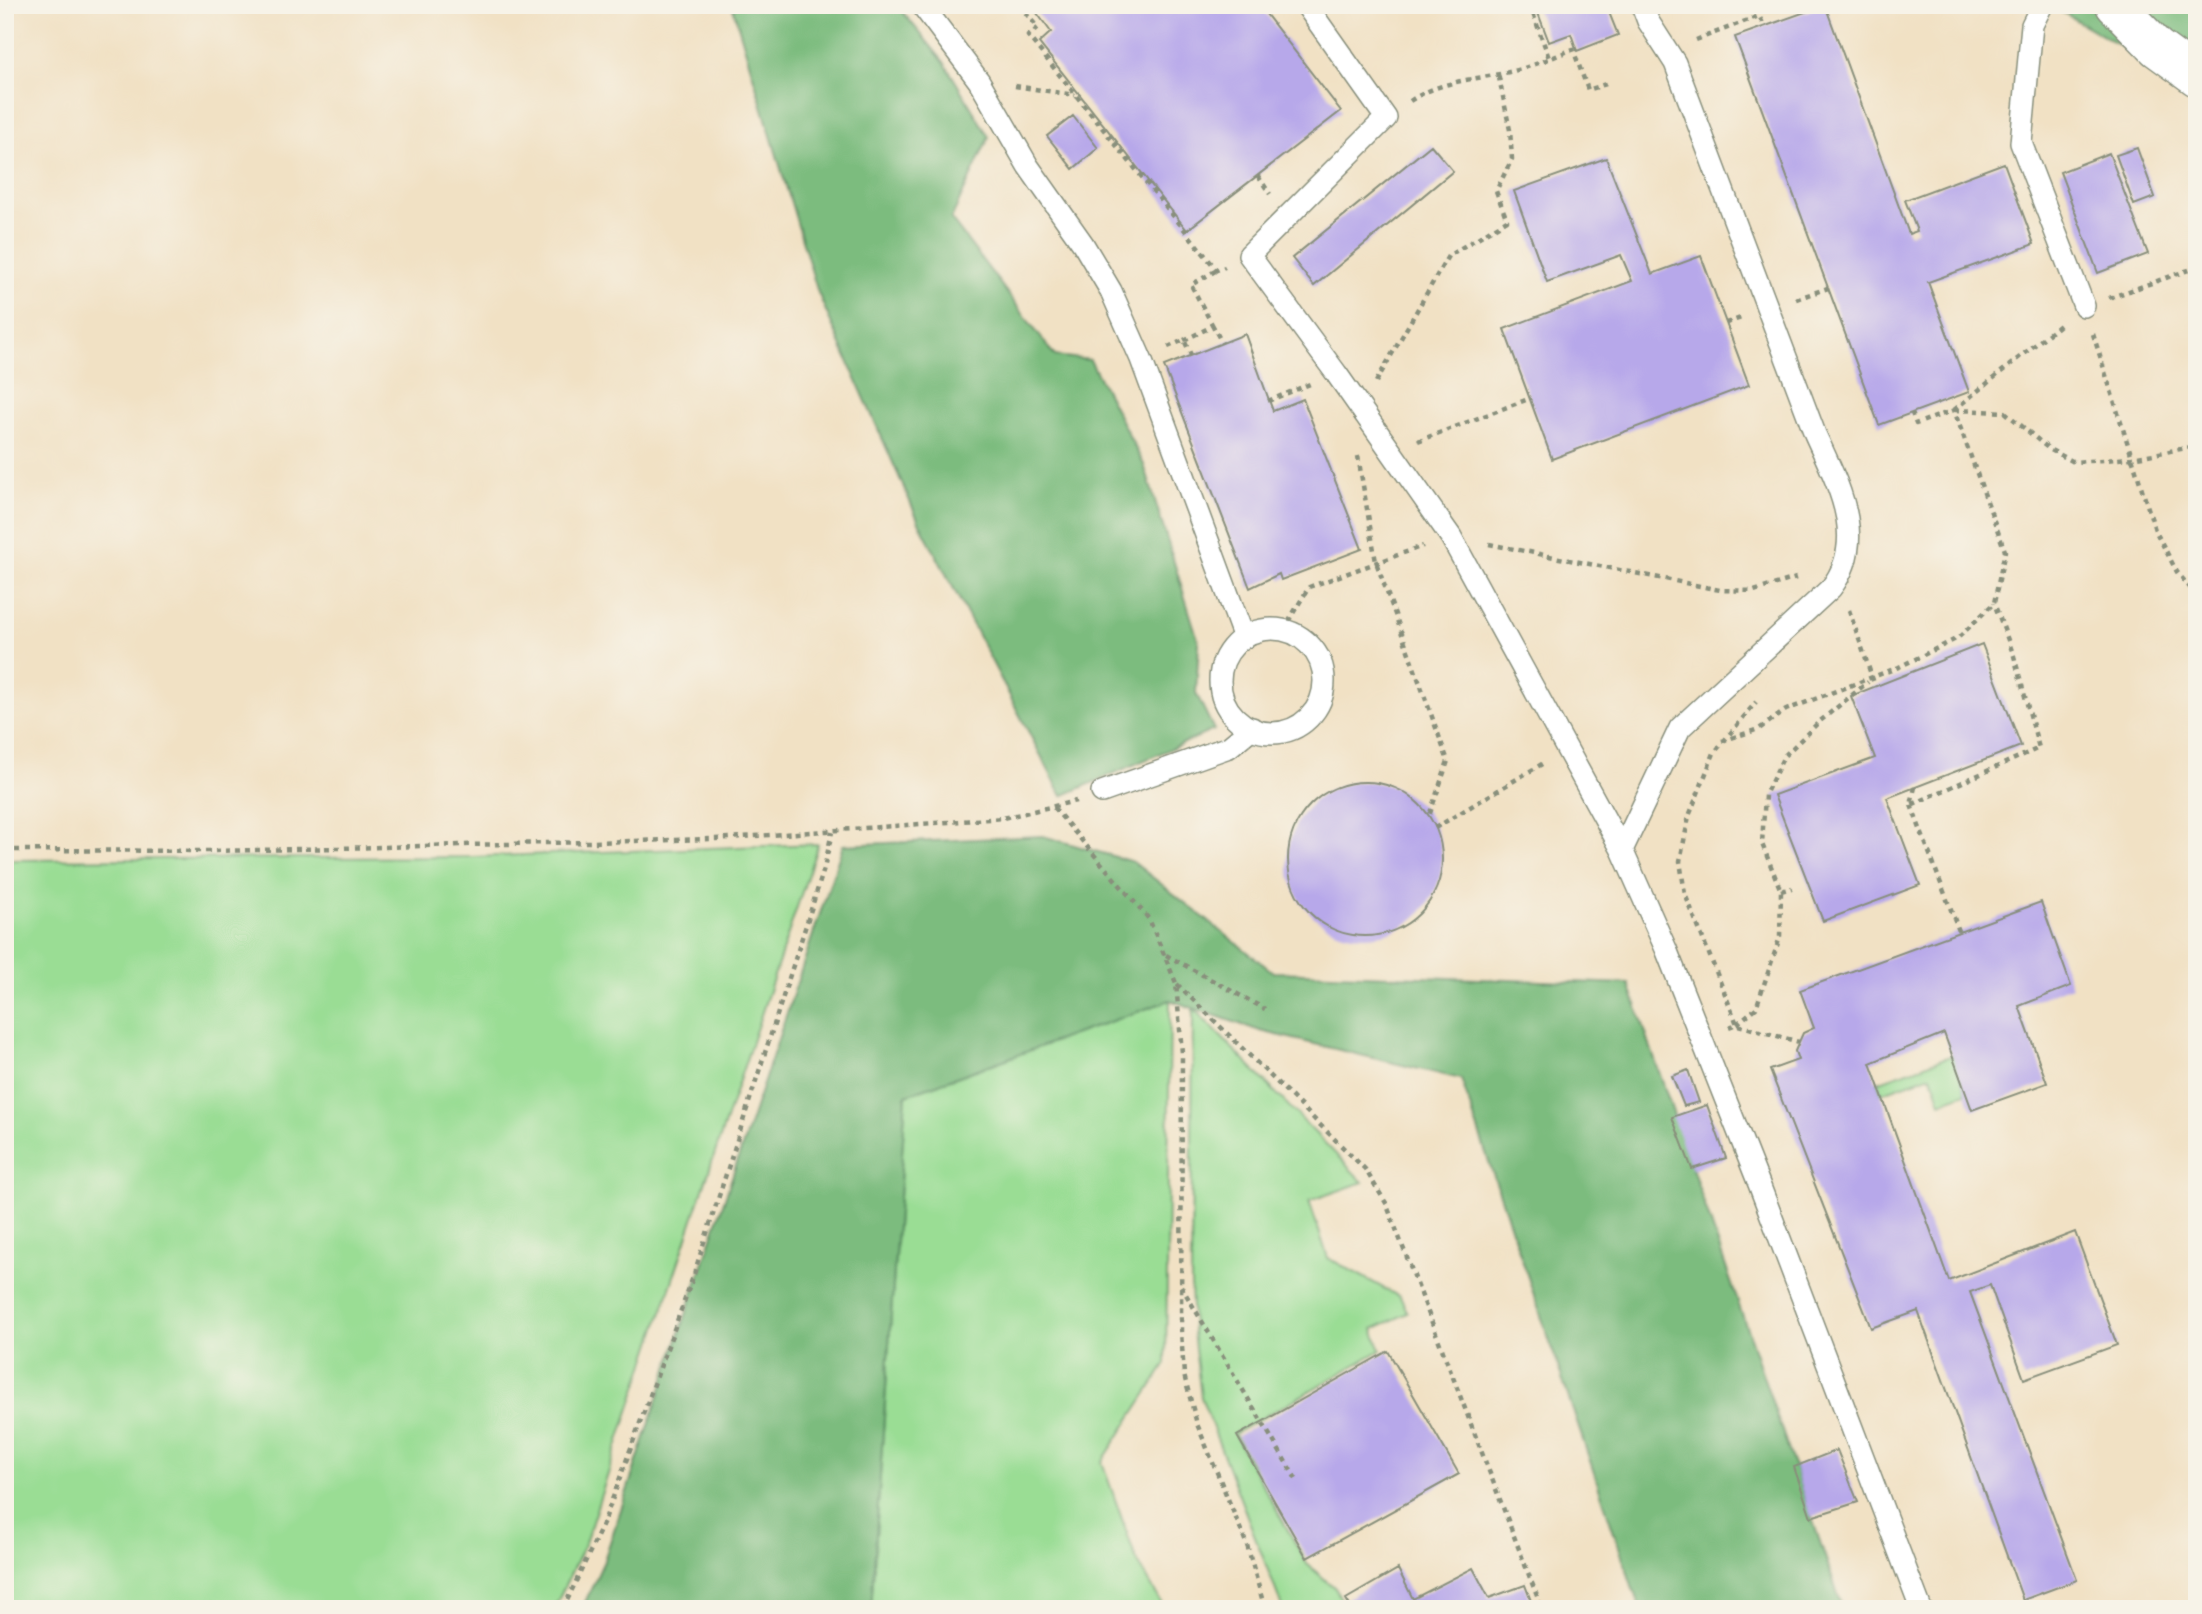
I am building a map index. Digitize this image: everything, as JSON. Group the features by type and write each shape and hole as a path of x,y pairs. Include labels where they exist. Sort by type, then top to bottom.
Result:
{"street":[{"path":"2115,5 2157,48 2197,77"}],"lane":[{"path":"922,5 979,81 1028,166 1080,239 1111,291 1137,349 1244,638"},
{"path":"1306,5 1386,118 1249,255 1451,537 1622,850 1701,1037 1921,1609"},
{"path":"1622,850 1680,728 1831,588 1846,563 1850,535 1840,493 1675,63 1648,22 1642,5"},
{"path":"2042,5 2032,25 2021,143 2084,306"},
{"path":"1262,630 1283,630 1301,638 1315,652 1323,671 1320,701 1308,717 1292,729 1272,732 1252,728 1229,709 1220,680 1229,652 1244,638 1262,630"},
{"path":"1102,792 1229,747 1252,728"}],"path":[{"path":"1019,5 1038,28 1028,36 1217,270"},
{"path":"1530,5 1549,58"},
{"path":"1667,51 1759,16 1765,27"},
{"path":"1406,104 1428,89 1450,81 1498,73 1573,49 1588,90 1606,84"},
{"path":"1359,405 1382,374 1448,256 1507,220 1496,191 1512,159 1510,130 1498,73"},
{"path":"979,81 1075,95"},
{"path":"1222,343 1191,285 1249,255"},
{"path":"1912,413 1916,424 1954,410 2084,306 2197,267"},
{"path":"2084,306 2155,530 2177,572 2197,596"},
{"path":"1184,340 1213,326"},
{"path":"1268,401 1336,373"},
{"path":"1391,452 1531,398"},
{"path":"1954,410 2005,412 2049,450 2074,462 2132,458 2197,446"},
{"path":"1911,805 2039,748 2014,656 1994,603 2005,551 1954,410"},
{"path":"1374,426 1356,445 1376,562 1448,761 1429,816"},
{"path":"1283,630 1309,587 1451,537 1731,592 1767,589 1803,575"},
{"path":"1721,741 1759,729 1793,707 1873,678 1958,638 1994,603"},
{"path":"1839,611 1847,605"},
{"path":"1852,618 1875,686"},
{"path":"1701,1037 1737,1024 1756,1008 1780,937 1781,891 1762,844 1765,795 1784,756 1819,722 1873,678"},
{"path":"1737,1024 1685,894 1679,861 1689,816 1721,741 1759,698"},
{"path":"1435,828 1567,749"},
{"path":"1915,787 1911,805 1959,931"},
{"path":"5,850 454,848 832,832 1003,818 1054,807 1102,792"},
{"path":"1054,807 1140,908 1166,954 1176,983 1182,1053 1181,1286 1184,1375 1197,1424 1247,1545 1265,1609"},
{"path":"563,1609 604,1522 693,1277 820,882 832,832"},
{"path":"1781,891 1792,888"},
{"path":"1166,954 1265,1010"},
{"path":"1176,983 1207,1010 1365,1169 1385,1203 1542,1609"},
{"path":"1737,1024 1799,1042"},
{"path":"1181,1286 1296,1479"}],"green space":[{"path":"732,5 897,5 944,62 989,137 951,219 1055,356 1090,360 1144,465 1199,643 1196,693 1214,730 1062,796 920,524 818,293"},
{"path":"2050,5 2197,5 2197,90"},
{"path":"1043,836 1133,862 1273,972 1629,984 1843,1609 1640,1609 1461,1079 1260,1031 1170,1000 906,1095 871,1609 582,1609 603,1563 843,845"},
{"path":"818,844 585,1543 554,1609 5,1609 5,860 472,857"},
{"path":"1170,1000 1166,1364 1102,1462 1136,1559 1165,1609 871,1609 906,1095"},
{"path":"1193,1008 1363,1182 1309,1201 1328,1258 1400,1297 1408,1313 1373,1329 1381,1350 1234,1434 1307,1564 1335,1588 1347,1609 1283,1609 1201,1397 1193,1332 1191,1283"},
{"path":"1953,1055 1966,1093 1941,1102 1931,1075 1881,1093 1877,1082"}],"building":[{"path":"1031,5 1259,5 1341,111 1187,230 1039,43 1051,32"},
{"path":"1535,5 1606,5 1618,35 1577,51 1571,34 1549,42"},
{"path":"1825,5 1909,234 1917,231 1905,200 2004,163 2034,244 1928,282 1969,392 1879,425 1735,37"},
{"path":"1073,116 1098,148 1073,169 1047,136"},
{"path":"1431,145 1453,171 1314,286 1292,258"},
{"path":"2137,148 2155,197 2134,205 2116,155"},
{"path":"2109,153 2148,254 2098,273 2060,172"},
{"path":"1606,158 1652,274 1701,256 1749,385 1552,459 1504,329 1632,281 1621,255 1547,282 1514,191"},
{"path":"1245,334 1273,411 1303,399 1362,549 1281,580 1279,574 1250,588 1164,366"},
{"path":"1982,644 2021,746 1887,798 1920,885 1823,921 1774,795 1875,758 1851,696"},
{"path":"1365,782 1394,788 1419,805 1436,830 1442,859 1436,888 1419,913 1394,930 1365,936 1336,930 1311,913 1294,888 1288,859 1294,830 1311,805 1336,788"},
{"path":"2041,902 2071,986 2019,1006 2047,1083 1972,1110 1944,1033 1870,1063 1949,1281 2075,1232 2117,1345 2024,1379 1990,1285 1970,1292 2077,1580 2023,1600 1918,1311 1871,1328 1770,1070 1798,1060 1795,1051 1803,1033 1814,1028 1800,990"},
{"path":"1688,1070 1699,1102 1684,1106 1672,1076"},
{"path":"1707,1105 1726,1158 1692,1169 1672,1117"},
{"path":"1388,1351 1459,1474 1307,1558 1237,1436"},
{"path":"1837,1450 1858,1502 1811,1517 1794,1467"},
{"path":"1473,1568 1489,1598 1525,1585 1534,1609 1352,1609 1346,1599 1398,1569 1413,1599"}]}
